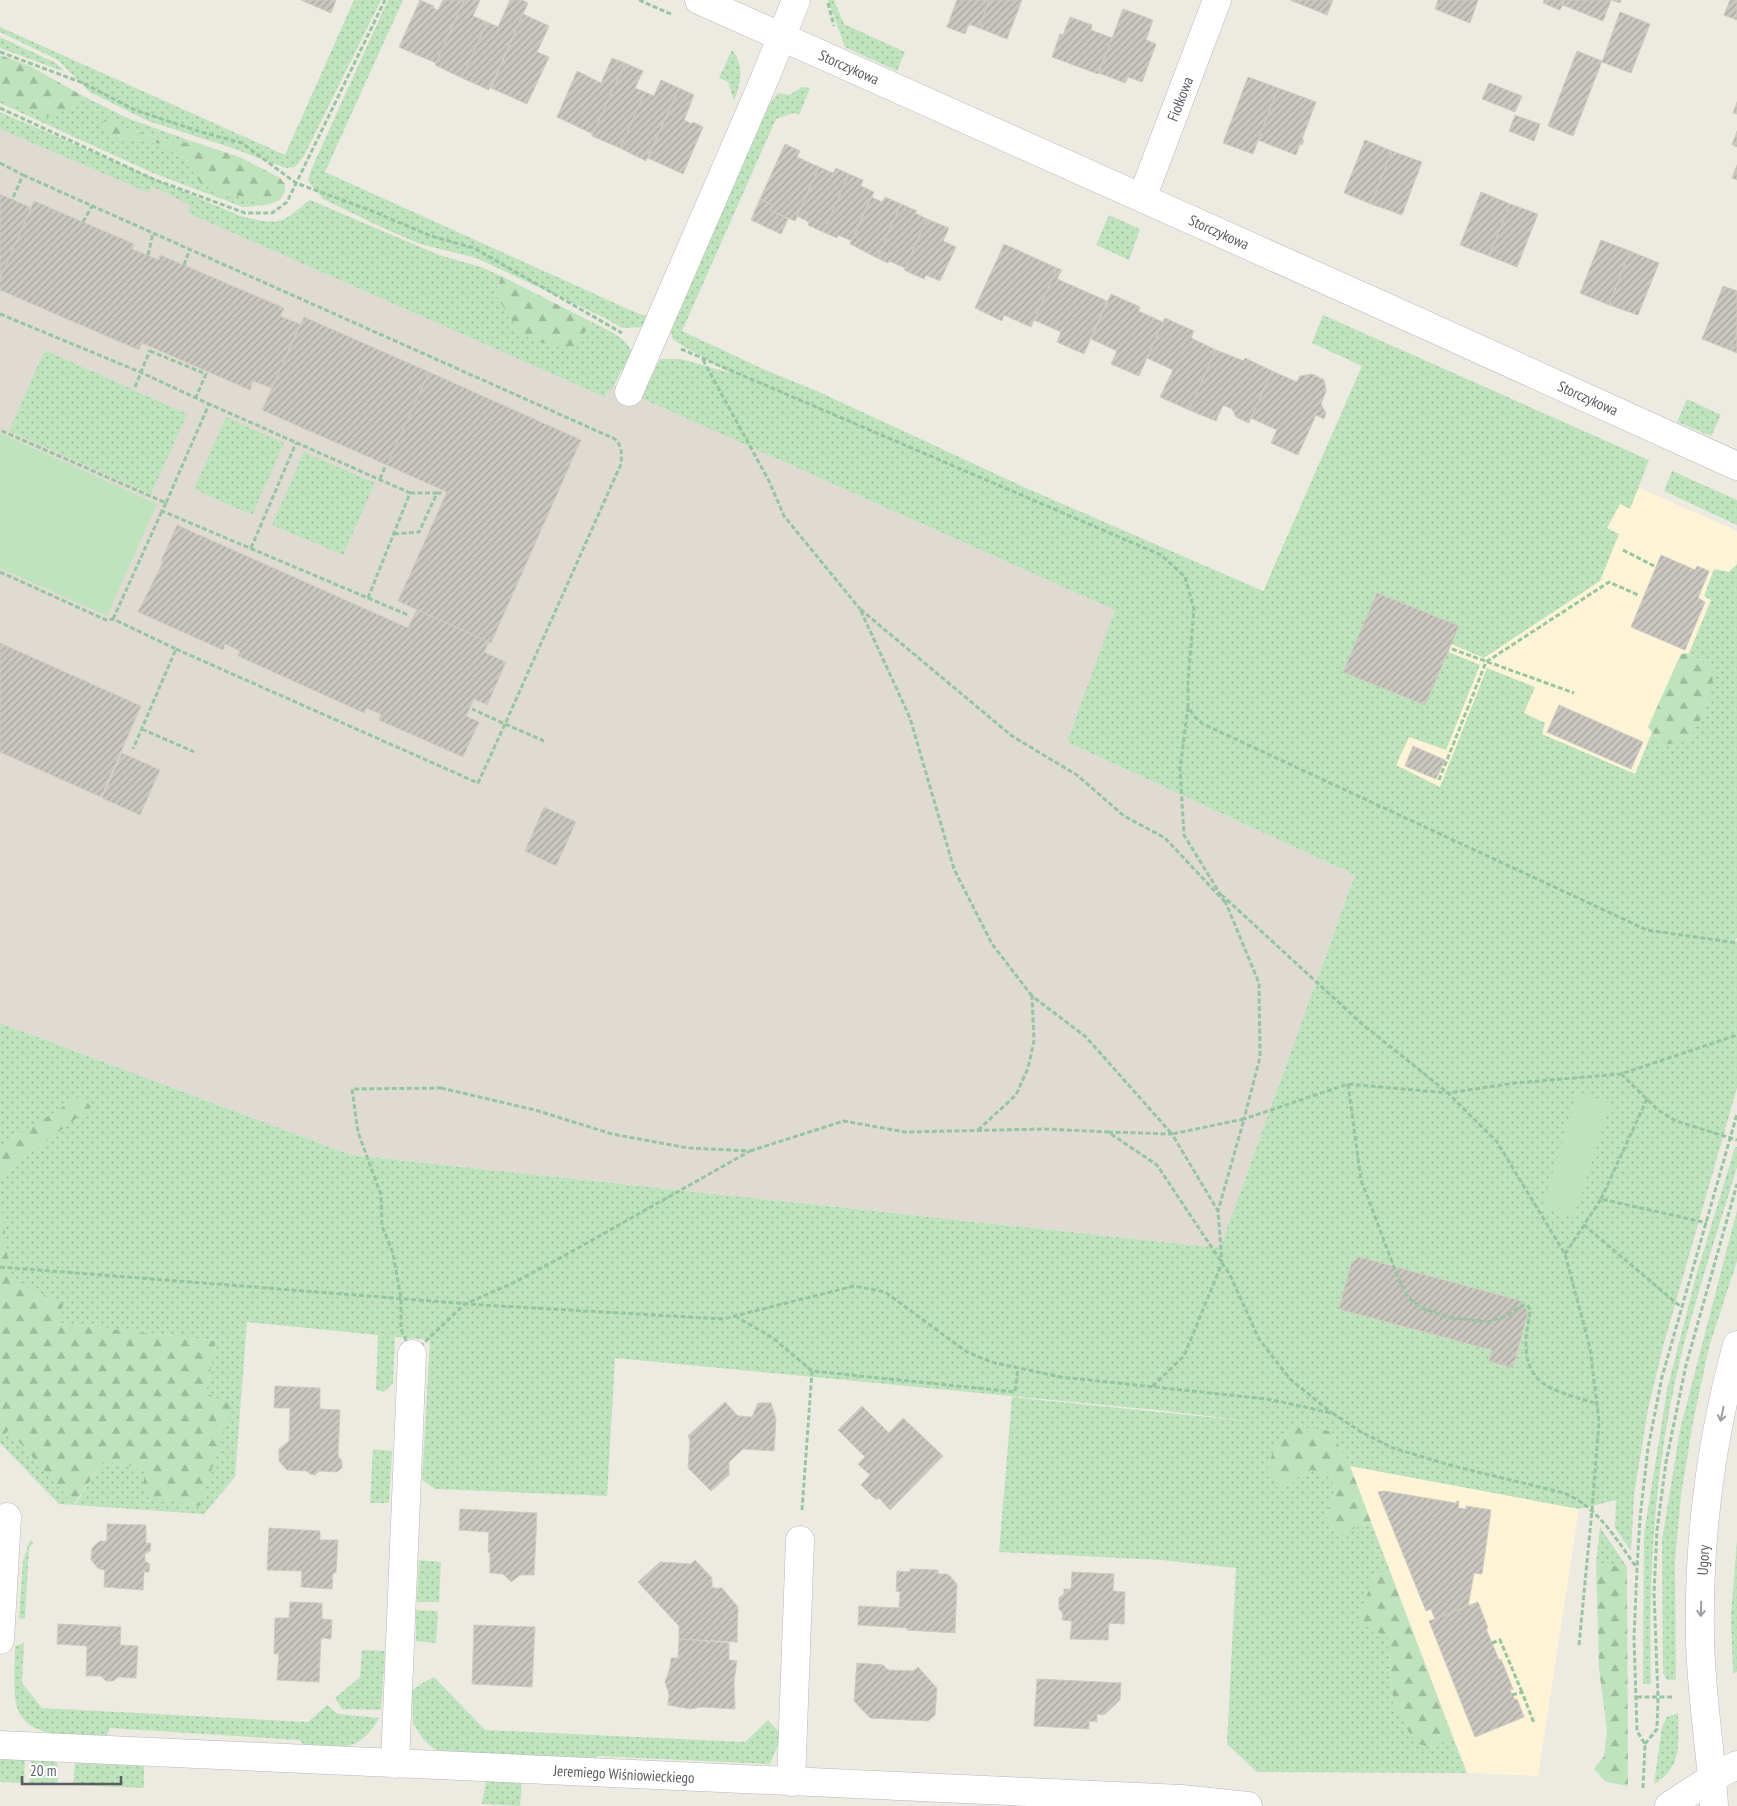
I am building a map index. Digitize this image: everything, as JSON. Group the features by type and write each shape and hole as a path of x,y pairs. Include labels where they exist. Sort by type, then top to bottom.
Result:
{"street":[{"name":"Storczykowa","path":"700,0 1737,466"},
{"path":"629,392 765,78 796,0"},
{"name":"Fiołkowa","path":"1142,198 1218,0"},
{"name":"Ugory","path":"1714,1806 1700,1639 1702,1555 1712,1463 1737,1345"},
{"path":"395,1764 412,1354"},
{"path":"0,1640 7,1517"},
{"path":"791,1782 800,1540"},
{"name":"Jeremiego Wiśniowieckiego","path":"0,1745 1180,1799 1248,1806"},
{"path":"1669,1806 1712,1778 1737,1765"}],"path":[{"path":"0,108 153,179 245,213 272,213 287,202 386,0"},
{"path":"0,52 83,83 135,110 201,132 242,143 296,182 431,236 474,248 633,339 653,337 1161,555 1185,577 1194,608 1188,681 1188,707 1180,769 1184,835 1227,904"},
{"path":"0,163 92,206 615,439 620,444 622,451 621,464 478,782 176,649 113,619 106,620 0,572"},
{"path":"12,200 23,175"},
{"path":"83,222 92,206"},
{"path":"148,256 153,233"},
{"path":"184,265 190,249"},
{"path":"0,314 140,372 410,493 443,493"},
{"path":"135,387 150,350 206,374 196,397"},
{"path":"703,359 769,481 784,516 860,610 1012,736 1078,775 1124,816 1165,838 1227,904"},
{"path":"113,619 209,404"},
{"path":"0,430 166,503"},
{"path":"251,548 296,443"},
{"path":"380,479 385,467"},
{"path":"368,598 410,493"},
{"path":"394,534 419,532 437,493"},
{"path":"162,511 408,615"},
{"path":"1623,550 1654,566"},
{"path":"1439,780 1486,662 1610,582 1638,595"},
{"path":"860,610 910,718 954,869 992,944 1032,996 1086,1037 1172,1134 1218,1211"},
{"path":"1452,648 1574,694"},
{"path":"133,749 176,649"},
{"path":"1188,707 1203,724 1647,930 1737,943"},
{"path":"472,709 544,741"},
{"path":"142,729 194,752"},
{"path":"1152,1387 1184,1356 1222,1263 1218,1211 1260,1057 1259,983 1223,896 1361,1023 1448,1093 1497,1142 1565,1254 1590,1348 1599,1422 1579,1645"},
{"path":"978,1130 1016,1095 1028,1068 1034,1041 1032,996"},
{"path":"750,1151 688,1148 612,1134 535,1110 441,1088 352,1089 358,1132 381,1196 382,1226 393,1253 401,1299 401,1329 412,1354 464,1304 511,1284 562,1257 750,1151 844,1121 905,1132 1046,1129 1172,1134 1244,1119 1348,1084 1448,1093 1515,1083 1621,1074 1737,1035"},
{"path":"1621,1074 1658,1110 1676,1121 1737,1140"},
{"path":"1348,1084 1361,1180 1399,1280 1408,1298 1424,1309 1452,1318 1487,1322 1506,1316 1526,1305 1530,1309 1526,1339 1527,1359 1534,1376 1550,1388 1597,1404"},
{"path":"1565,1254 1601,1199 1647,1099"},
{"path":"1643,1791 1645,1744 1637,1731 1634,1638 1640,1518 1648,1448 1662,1377 1737,1114"},
{"path":"1108,1132 1158,1165 1230,1275 1259,1340 1290,1380 1361,1432 1393,1448 1453,1466 1564,1493 1577,1498 1608,1526 1637,1568"},
{"path":"1601,1199 1707,1223"},
{"path":"1584,1225 1681,1307"},
{"path":"0,1267 464,1304 723,1319 854,1286 885,1292 967,1352 991,1362 1061,1377 1266,1399 1334,1414"},
{"path":"734,1316 773,1338 812,1371 1015,1392 1018,1368"},
{"path":"800,1540 812,1371"},
{"path":"1492,1643 1500,1640 1534,1724"},
{"path":"1512,1695 1522,1692"},
{"path":"1636,1697 1658,1697"}],"shaded area":[{"path":"0,114 747,444 1116,610 1067,742 1355,875 1220,1248 351,1155 0,1023"},
{"path":"1363,366 1737,531 1737,916 1210,706"},
{"path":"1350,1466 1579,1509 1538,1776 1467,1773"}],"green space":[{"path":"354,0 381,0 304,156 295,167 286,168 229,147 148,121 90,92 58,60 0,32 0,27 285,155"},
{"path":"388,0 403,0 325,172 639,314 649,316 644,327 622,328 605,318 476,258 420,244 383,228 323,199 308,181 311,170"},
{"path":"828,0 834,0 844,24 905,52 897,71 845,47"},
{"path":"0,37 56,63 65,72 0,48"},
{"path":"732,50 739,62 740,68 738,88 734,101 728,82 719,78"},
{"path":"0,55 30,66 83,96 74,106 50,117 16,106 0,98"},
{"path":"802,87 810,88 799,115 793,113 776,119 682,331 1026,488 1263,591 1362,366 1312,343 1323,315 1649,460 1630,509 1620,504 1607,528 1619,534 1600,581 1484,658 1451,644 1449,652 1480,665 1446,750 1409,737 1396,765 1440,787 1487,668 1535,687 1524,713 1545,723 1542,734 1635,774 1652,732 1663,745 1710,667 1689,653 1711,600 1704,596 1714,569 1729,572 1737,564 1737,938 1735,939 1737,942 1737,1088 1664,1343 1648,1409 1634,1495 1631,1551 1615,1528 1616,1500 1579,1509 1350,1466 1331,1431 1280,1491 1311,1470 1328,1475 1337,1489 1326,1515 1337,1535 1371,1522 1389,1569 1373,1578 1388,1638 1393,1703 1433,1748 1452,1735 1467,1773 1257,1772 1227,1744 1236,1568 1161,1560 999,1552 1012,1397 1248,1421 1167,1411 615,1358 607,1496 435,1489 422,1480 430,1340 395,1337 393,1383 384,1392 376,1390 378,1335 247,1322 235,1477 204,1514 59,1504 0,1443 0,1439 9,1430 75,1505 103,1461 144,1469 206,1393 216,1341 59,1323 63,1305 0,1298 0,1023 351,1155 1220,1248 1355,875 1067,742 1115,610 641,398 660,359 681,359 730,373 678,343 672,338 671,330 769,105 778,93 789,95"},
{"path":"83,96 127,118 194,142 175,143 126,128 112,115 107,136 161,144 185,160 202,184 220,193 239,196 267,205 243,207 153,173 0,103 0,98 16,106 73,106"},
{"path":"0,112 238,215 261,221 278,221 291,215 310,200 439,255 481,267 501,276 496,295 574,347 592,322 618,336 629,346 632,352 631,364 626,373 622,369 612,390 608,389 605,397 188,213 190,205 152,186 149,193 0,129"},
{"path":"112,115 126,128 175,143 194,142 240,157 280,178 285,184 285,192 280,200 267,205 239,196 220,193 201,184 185,160 161,144 107,136 102,122"},
{"path":"1109,215 1140,229 1129,260 1096,245"},
{"path":"501,276 592,322 574,348 555,347 521,335 496,295"},
{"path":"45,350 187,414 151,494 9,431"},
{"path":"1687,399 1721,415 1711,436 1677,422"},
{"path":"226,417 284,443 252,515 194,489"},
{"path":"0,433 157,504 107,616 0,568"},
{"path":"304,452 375,483 343,555 272,525"},
{"path":"1672,471 1737,500 1737,525 1664,491"},
{"path":"1689,653 1710,667 1714,674 1705,712 1688,741 1663,745 1648,727 1681,654"},
{"path":"1578,1092 1611,1103 1574,1217 1542,1207"},
{"path":"82,1095 91,1107 0,1177 0,1146"},
{"path":"1735,1147 1737,1147 1737,1167 1702,1280 1673,1390 1655,1515 1650,1641 1651,1684 1643,1684 1644,1534 1667,1390 1696,1276"},
{"path":"0,1191 10,1279 63,1304 60,1323 216,1341 206,1393 232,1405 200,1506 144,1496 144,1469 103,1461 74,1505 9,1430 0,1439"},
{"path":"1737,1210 1737,1261 1709,1347 1693,1422 1681,1495 1675,1561 1676,1680 1667,1680 1663,1673 1662,1540 1680,1430"},
{"path":"1294,1427 1331,1431 1350,1466 1371,1522 1337,1535 1326,1515 1337,1489 1328,1475 1311,1470 1280,1491 1267,1469 1275,1446"},
{"path":"373,1449 392,1451 389,1503 370,1503"},
{"path":"1600,1527 1627,1567 1596,1564"},
{"path":"30,1540 33,1543 29,1548 25,1619 19,1618 23,1561"},
{"path":"1737,1540 1737,1672 1733,1673 1731,1615"},
{"path":"419,1560 441,1562 439,1602 417,1602"},
{"path":"1596,1564 1627,1567 1628,1786 1606,1782 1594,1769 1604,1756 1607,1731 1599,1668"},
{"path":"1389,1569 1452,1735 1433,1748 1415,1743 1393,1703 1388,1638 1358,1621 1373,1578"},
{"path":"416,1610 438,1611 436,1643 416,1641"},
{"path":"24,1643 22,1683 42,1708 308,1722 327,1705 338,1714 379,1718 365,1737 349,1746 340,1748 308,1748 299,1740 110,1728 107,1735 64,1735 50,1733 37,1729 26,1722 19,1712 14,1691 15,1646"},
{"path":"362,1650 385,1651 381,1710 342,1709 335,1698 360,1677"},
{"path":"434,1677 485,1730 745,1742 768,1720 782,1735 770,1764 597,1756 596,1761 456,1754 434,1749 423,1739 413,1723 412,1691"},
{"path":"1678,1713 1678,1744 1674,1762 1670,1770 1654,1784 1662,1727 1667,1717"},
{"path":"0,1757 25,1757 24,1783 0,1782"},
{"path":"31,1759 57,1760 58,1784 29,1783"},
{"path":"75,1763 144,1766 144,1788 73,1785"},
{"path":"486,1780 522,1782 520,1806 482,1804"}],"building":[{"path":"301,0 336,0 331,13"},
{"path":"420,0 434,6 433,8 438,10 443,0 464,0 436,63 399,47"},
{"path":"464,0 480,0 473,16 487,22 462,78 435,65"},
{"path":"510,0 522,0 528,3 489,90 462,78 487,22 498,27"},
{"path":"957,0 989,0 979,28 969,24 965,34 947,27"},
{"path":"989,0 1022,0 1007,39 979,28"},
{"path":"1290,0 1333,0 1327,15"},
{"path":"1438,0 1478,0 1470,23 1435,9"},
{"path":"1544,0 1565,0 1560,10 1543,3"},
{"path":"1565,0 1611,0 1603,21 1563,5"},
{"path":"1730,0 1737,0 1737,20 1724,15"},
{"path":"1123,9 1153,20 1146,40 1156,44 1142,82 1128,77 1125,83 1099,73"},
{"path":"1620,12 1650,24 1631,73 1602,62"},
{"path":"523,14 549,26 537,52 549,57 527,104 491,88"},
{"path":"1070,17 1092,25 1091,30 1112,38 1098,74 1052,57 1060,34 1063,35"},
{"path":"1577,51 1602,61 1573,136 1548,126"},
{"path":"612,58 625,63 593,134 557,117 577,71 601,83"},
{"path":"625,63 643,71 635,88 645,92 620,148 592,136"},
{"path":"1248,77 1278,88 1253,154 1223,143"},
{"path":"661,80 679,88 646,161 620,148 645,92 654,96"},
{"path":"1489,83 1522,96 1515,112 1482,99"},
{"path":"679,88 694,95 684,120 703,127 683,174 648,158"},
{"path":"1278,88 1316,102 1302,139 1304,140 1302,145 1300,144 1296,155 1258,140"},
{"path":"1737,102 1737,114 1733,113"},
{"path":"1515,115 1540,124 1534,141 1509,131"},
{"path":"1737,131 1737,147 1732,145"},
{"path":"1365,140 1392,151 1371,204 1344,193"},
{"path":"785,144 800,151 797,157 819,167 795,221 770,210 772,205 760,199"},
{"path":"1392,151 1422,162 1402,215 1371,204"},
{"path":"1737,165 1737,180 1732,178"},
{"path":"819,167 833,173 836,168 849,174 823,232 808,225 809,222 797,216"},
{"path":"849,174 863,180 861,186 874,192 852,241 838,235 837,238 823,232"},
{"path":"1481,192 1510,204 1489,256 1460,245"},
{"path":"0,194 31,208 0,279"},
{"path":"871,197 882,202 885,197 901,204 877,258 850,244"},
{"path":"760,199 772,205 770,210 788,219 781,234 751,220"},
{"path":"34,201 134,244 132,249 159,260 160,255 284,308 280,316 300,324 272,388 253,381 250,390 142,343 139,350 0,290 0,279"},
{"path":"901,204 917,211 915,213 927,219 905,268 877,258"},
{"path":"1510,204 1538,214 1517,267 1489,256"},
{"path":"927,219 949,228 943,241 956,247 940,281 926,275 924,279 904,270"},
{"path":"1601,240 1630,251 1609,305 1580,293"},
{"path":"1004,244 1057,268 1031,327 1004,315 1002,321 975,308"},
{"path":"1630,251 1659,263 1638,315 1609,305"},
{"path":"1057,268 1062,270 1057,279 1107,301 1084,354 1057,342 1061,332 1034,320"},
{"path":"1723,286 1737,291 1737,332 1730,350 1702,339"},
{"path":"1111,294 1140,307 1138,311 1163,322 1139,376 1111,364 1117,351 1091,339"},
{"path":"304,317 429,372 387,465 262,410"},
{"path":"1165,318 1194,331 1191,338 1216,350 1189,410 1160,397 1173,370 1147,358"},
{"path":"1737,332 1737,353 1730,350"},
{"path":"1216,350 1244,361 1245,358 1272,371 1249,423 1236,417 1232,409 1223,405 1216,421 1189,410"},
{"path":"1272,371 1297,382 1300,376 1312,374 1324,380 1326,391 1321,404 1326,413 1324,419 1316,415 1298,455 1271,443 1277,430 1251,418"},
{"path":"429,372 581,440 491,643 398,601 447,492 387,465"},
{"path":"177,525 408,628 417,610 489,642 484,652 506,662 487,705 474,699 466,716 479,722 463,757 379,720 381,714 366,708 364,713 238,656 240,651 225,644 223,650 138,612 163,562 161,561"},
{"path":"1661,555 1695,570 1697,566 1709,571 1698,598 1705,602 1685,650 1631,627"},
{"path":"1377,593 1459,626 1425,705 1343,672"},
{"path":"0,643 141,706 101,797 0,752"},
{"path":"1559,705 1643,742 1631,769 1547,732"},
{"path":"1413,746 1445,760 1436,779 1405,766"},
{"path":"122,753 160,770 140,815 102,798"},
{"path":"544,807 576,822 556,866 525,851"},
{"path":"1359,1257 1521,1301 1528,1312 1513,1368 1489,1361 1492,1350 1339,1309 1351,1264"},
{"path":"275,1386 320,1388 320,1409 340,1410 338,1456 342,1461 342,1468 337,1472 319,1471 315,1475 307,1471 287,1470 279,1461 279,1449 289,1441 290,1408 274,1408"},
{"path":"725,1402 738,1416 752,1417 758,1403 771,1403 776,1419 774,1451 743,1449 729,1462 729,1475 711,1491 688,1468 690,1440 688,1436"},
{"path":"862,1406 889,1433 903,1418 943,1456 890,1510 879,1498 876,1500 861,1485 870,1475 858,1464 865,1457 838,1430"},
{"path":"1384,1491 1456,1503 1459,1501 1458,1508 1466,1509 1466,1506 1491,1510 1482,1574 1474,1573 1468,1606 1435,1619 1431,1609 1426,1611 1378,1492"},
{"path":"460,1509 537,1513 534,1575 520,1575 511,1582 503,1574 490,1573 489,1532 459,1530"},
{"path":"107,1524 146,1525 146,1543 151,1543 150,1551 145,1554 145,1561 150,1564 149,1572 144,1572 143,1590 104,1587 105,1570 99,1569 91,1560 92,1548 100,1541 107,1541"},
{"path":"269,1528 320,1531 320,1540 338,1540 336,1573 333,1573 332,1589 301,1587 302,1571 267,1570"},
{"path":"695,1560 712,1578 712,1588 722,1588 738,1607 737,1642 679,1639 679,1626 638,1582 660,1562 691,1564"},
{"path":"910,1569 938,1570 938,1574 948,1574 957,1584 955,1633 858,1625 859,1606 899,1608 900,1592 896,1591 897,1571 910,1572"},
{"path":"1072,1572 1114,1574 1113,1591 1125,1592 1124,1624 1109,1623 1108,1640 1070,1639 1072,1621 1062,1620 1063,1614 1059,1609 1059,1598 1064,1594 1064,1589 1071,1589"},
{"path":"290,1602 322,1603 322,1619 332,1620 331,1639 321,1638 319,1682 277,1680 279,1654 274,1654 275,1618 289,1618"},
{"path":"1478,1602 1488,1628 1486,1629 1513,1689 1510,1690 1515,1700 1517,1699 1524,1717 1475,1737 1429,1621"},
{"path":"58,1624 121,1627 120,1645 138,1646 136,1678 118,1677 113,1681 106,1681 101,1676 86,1676 87,1646 57,1644"},
{"path":"474,1625 535,1627 532,1687 472,1684"},
{"path":"679,1639 729,1643 729,1660 737,1661 734,1681 735,1709 701,1707 690,1709 668,1705 669,1694 665,1682 671,1658 678,1658"},
{"path":"857,1663 883,1665 888,1670 913,1671 918,1667 937,1688 935,1715 928,1721 870,1718 854,1701"},
{"path":"1037,1679 1121,1683 1120,1700 1104,1715 1097,1714 1097,1722 1089,1721 1089,1729 1034,1726"}]}
